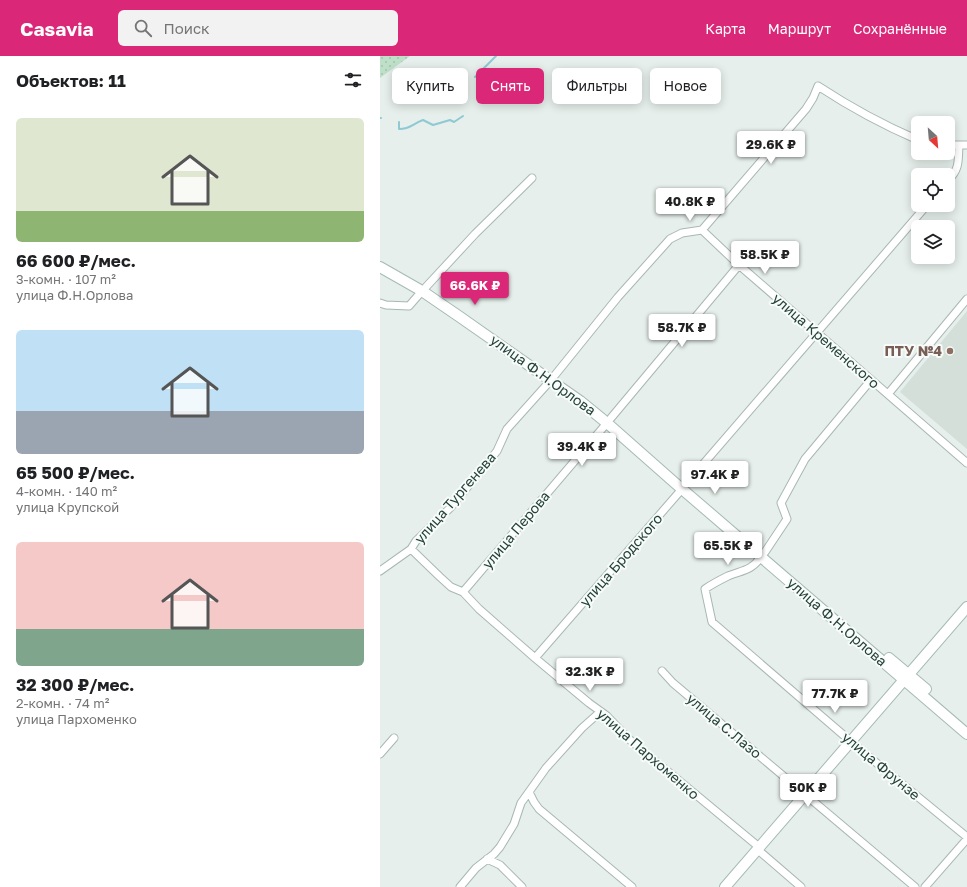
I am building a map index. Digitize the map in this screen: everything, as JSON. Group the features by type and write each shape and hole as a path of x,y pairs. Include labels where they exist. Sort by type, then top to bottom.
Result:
{"street":[{"path":"702,230 806,109 818,86 847,105 911,137"},
{"path":"955,173 957,168 958,145 967,145"},
{"path":"380,303 386,305 409,306 475,234 532,178"},
{"name":"улица Бродского","path":"535,658 921,212"},
{"name":"улица Тургенева","path":"380,571 411,549 416,541 451,507 497,451 507,429 553,377 618,297 670,239 682,233 702,230"},
{"name":"улица Кременского","path":"702,230 816,333 967,464"},
{"name":"улица Ф.Н.Орлова","path":"380,260 424,289 482,323 609,420 906,677 967,734"},
{"name":"улица Перова","path":"463,592 739,265"},
{"name":"улица Ф.Н.Орлова","path":"380,267 424,289"},
{"path":"888,394 967,299"},
{"path":"763,554 787,519 781,503 806,459 871,380"},
{"name":"улица Пархоменко","path":"411,549 445,582 451,587 463,592 478,609 600,712 607,716 630,740 758,848 801,887"},
{"name":"улица Фрунзе","path":"763,554 751,568 729,576 705,588 712,622 967,838"},
{"path":"725,887 967,607"},
{"name":"улица С.Лазо","path":"662,671 673,683 915,887"},
{"name":"улица Ф.Н.Орлова","path":"906,677 967,725"},
{"path":"460,887 476,868 487,860 500,847 514,824 521,803 546,768 582,728 600,712"},
{"path":"380,754 394,738"},
{"path":"529,792 539,808 632,887"},
{"path":"924,887 967,838"},
{"path":"487,860 500,865 522,887"}],"shaded area":[{"name":"ПТУ №4","path":"967,311 967,449 900,392"}],"green space":[{"path":"380,56 410,56 392,68 380,78"}],"waterway":[{"path":"475,77 496,56"},
{"path":"399,122 399,129 403,129 423,120 433,125 450,120 454,122 463,116"}],"place":[{"name":"ПТУ №4","path":"950,351"}]}
